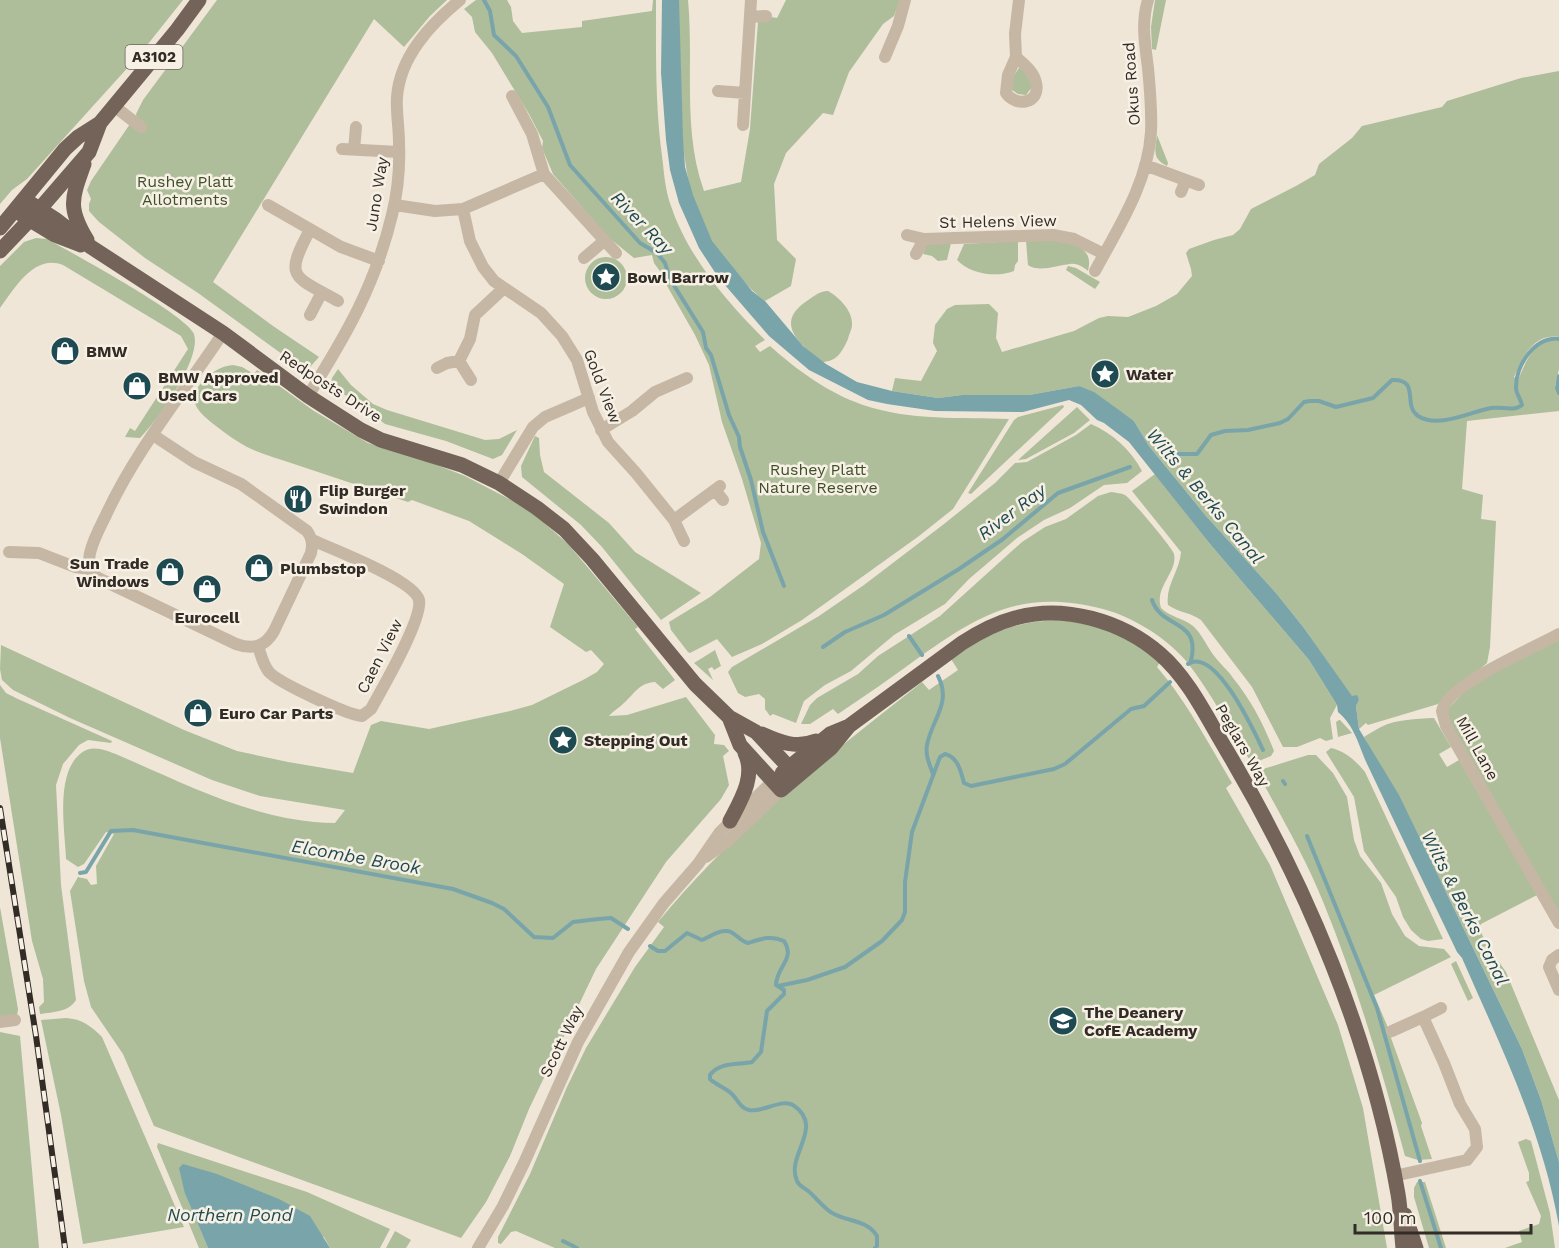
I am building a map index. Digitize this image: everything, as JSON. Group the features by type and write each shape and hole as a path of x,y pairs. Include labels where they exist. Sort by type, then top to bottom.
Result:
{"main road":[{"name":"A3102","path":"0,228 65,149 78,137 100,123 199,0"},
{"name":"A3102","path":"0,251 89,152 100,123"},
{"path":"89,152 74,192 72,206 91,248"},
{"name":"Redposts Drive","path":"20,204 223,333 308,396 375,437 449,460 499,483 537,508 574,539 646,623 684,672 729,717 756,732 793,771"},
{"name":"Peglars Way","path":"793,771 831,748 849,726 962,643 991,626 1017,617 1060,614 1094,619 1124,630 1155,650 1182,678 1208,719 1256,802 1306,902 1356,1030 1378,1108 1398,1195 1416,1248"},
{"name":"Redposts Drive","path":"729,717 740,745 777,786"},
{"name":"Peglars Way","path":"777,786 823,738 849,726"},
{"path":"756,732 791,745 807,744 823,738"},
{"path":"730,821 748,778 748,761 740,745"},
{"name":"Peglars Way","path":"1398,1195 1402,1248"}],"street":[{"name":"Juno Way","path":"308,396 351,326 379,261 395,205 399,152 397,95 403,70 418,42 460,0"},
{"path":"743,125 750,0"},
{"path":"885,57 886,41 906,0"},
{"path":"1016,57 1015,34 1019,0"},
{"name":"Okus Road","path":"1095,271 1129,209 1145,165 1151,132 1150,90 1143,33 1143,20 1148,0"},
{"path":"750,17 766,16"},
{"path":"718,91 745,93"},
{"path":"512,96 532,134 544,174 616,253"},
{"path":"114,106 141,127"},
{"path":"356,128 348,150 399,152"},
{"path":"1145,165 1183,186 1199,185"},
{"path":"395,205 435,211 463,209 544,174"},
{"path":"268,205 351,251 379,261"},
{"name":"Gold View","path":"463,209 470,241 478,260 494,281 541,312 562,336 581,370 601,429 611,446 674,520 684,541"},
{"path":"310,230 296,257 295,269 299,278 338,301"},
{"name":"St Helens View","path":"907,234 924,239 1053,235 1074,239 1104,255"},
{"name":"St Helens View","path":"916,254 924,239"},
{"path":"584,258 604,241"},
{"path":"459,361 470,339 475,315 504,288"},
{"path":"310,315 322,292"},
{"path":"90,569 90,554 94,542 117,492 223,333"},
{"path":"437,368 459,361"},
{"path":"459,361 471,381"},
{"path":"601,429 632,411 655,392 687,378"},
{"path":"499,483 533,427 545,417 589,398"},
{"name":"Caen View","path":"153,435 194,462 241,484 307,531 312,540 395,578 417,594 418,614 408,638 371,709 362,716 344,711 277,678 267,669 258,646"},
{"path":"674,520 719,492"},
{"path":"9,552 39,553 75,567 90,569 98,578 245,647 258,646 270,638 274,632 311,553 312,540"},
{"name":"Mill Lane","path":"1559,634 1475,678 1446,702 1442,711 1446,726 1559,923"},
{"name":"Scott Way","path":"478,1248 518,1177 572,1054 610,982 652,919 698,864 718,834 730,821 777,786"},
{"name":"Scott Way","path":"698,864 728,841 777,786"},
{"path":"1559,955 1552,960 1549,967 1559,990"},
{"path":"1392,1031 1442,1008"},
{"path":"1394,1176 1465,1161 1472,1157 1477,1147 1475,1129 1460,1104 1423,1017"},
{"path":"0,1022 15,1020"}],"green space":[{"path":"0,0 183,0 140,54 27,179 12,190 0,204"},
{"name":"Rushey Platt Allotments","path":"217,0 447,0 404,47 374,19 213,282 319,357 310,367 300,367 198,293 145,258 99,222 89,211 91,199 87,190 91,181 130,124 137,119 136,114 143,100"},
{"name":"Rushey Platt Nature Reserve","path":"476,0 507,0 511,7 513,21 522,33 582,27 582,21 652,11 653,0 656,0 658,117 669,200 678,225 698,261 723,294 765,340 755,346 760,352 770,346 791,364 825,387 850,400 881,410 917,416 1009,419 953,509 802,620 762,644 732,657 717,639 688,652 671,630 669,622 710,597 759,559 761,543 722,422 709,365 695,335 654,263 652,255 634,258 608,237 553,174 542,148 543,141 529,114 492,53 475,32 472,17 464,9"},
{"path":"679,0 688,0 693,144 704,191 741,182 750,129 758,22 771,17 777,18 786,0 900,0 894,16 883,24 849,72 833,115 823,113 786,153 774,184 777,240 796,259 791,286 765,301 716,252 706,237 696,210 684,151 681,120"},
{"path":"1155,0 1166,0 1156,50 1152,49 1151,27"},
{"path":"1019,68 1025,69 1032,87 1026,95 1012,90 1012,78"},
{"path":"1559,71 1559,337 1542,339 1530,348 1514,377 1518,380 1528,358 1538,347 1551,341 1559,341 1559,369 1555,386 1559,394 1559,411 1467,421 1462,489 1483,495 1481,519 1496,521 1490,647 1487,663 1438,704 1368,725 1366,723 1359,729 1356,706 1359,700 1352,697 1304,628 1276,593 1206,516 1149,446 1134,421 1079,386 1029,395 962,395 938,398 892,391 895,378 921,381 937,351 933,343 935,325 947,309 955,305 989,304 998,313 996,338 1002,352 1074,331 1099,318 1128,317 1156,306 1177,294 1192,276 1186,253 1189,249 1233,235 1240,229 1251,209 1315,175 1319,164 1352,138 1362,126 1442,107 1447,101 1521,78"},
{"path":"1157,135 1168,163 1167,166 1157,157 1155,150"},
{"path":"36,238 47,239 151,299 187,325 194,334 195,345 185,373 167,404 140,438 125,437 130,428 135,431 188,349 181,336 63,265 43,264 34,268 0,308 0,266 24,242"},
{"path":"1065,240 1087,254 1088,271 1073,264 1043,268 1028,265 1026,241"},
{"path":"1018,242 1018,261 1014,271 999,274 984,273 969,269 957,260 964,244"},
{"path":"951,243 947,260 938,261 932,256 923,254 927,244"},
{"name":"Bowl Barrow","path":"606,257 621,263 627,278 621,293 606,299 591,293 585,278 591,263"},
{"path":"1068,266 1100,282 1095,289 1066,270"},
{"path":"828,291 837,297 848,310 852,327 841,352 827,362 821,362 795,335 791,327 791,319 795,311 804,303 818,293"},
{"path":"233,365 254,374 257,370 314,411 368,443 424,460 465,476 534,514 568,544 638,627 635,629 675,680 663,689 655,682 645,684 609,716 627,715 686,697 715,735 714,744 724,745 729,751 723,756 729,785 721,799 666,862 596,969 529,1109 510,1156 486,1202 461,1238 154,1126 123,1054 91,1007 84,981 70,891 78,877 87,879 91,885 97,884 96,866 114,834 106,832 84,864 78,867 66,859 63,819 64,789 72,763 80,754 89,749 108,751 224,800 278,816 335,823 345,810 260,796 212,780 70,718 13,690 2,680 1,645 184,730 237,751 353,773 371,725 381,721 429,729 510,711 532,705 583,680 597,672 604,664 591,650 586,652 550,627 564,584 469,521 412,500 408,502 258,452 235,440 210,421 200,412 194,396 202,382 212,373 220,368"},
{"path":"338,369 351,385 373,404 387,410 485,440 499,439 517,430 502,455 493,459 446,441 385,424 331,386 332,378"},
{"path":"1063,405 1064,407 971,494 968,493 1014,420"},
{"path":"1077,407 1090,420 1074,433 1026,459 1018,460"},
{"path":"1091,424 1120,443 1142,471 1127,483 1104,485 1070,508 1044,520 1017,538 969,579 945,604 894,635 851,671 825,685 804,701 796,723 773,714 770,716 765,709 765,699 759,694 745,697 738,693 728,672 732,667 819,616 864,585 995,483 1015,463 1027,462 1076,435"},
{"path":"535,436 539,438 544,472 609,523 635,552 701,593 661,620 602,547 581,525 522,477 521,466"},
{"path":"1155,474 1210,544 1309,660 1337,705 1330,718 1333,739 1326,741 1320,738 1297,747 1283,747 1252,687 1201,620 1168,605 1169,591 1181,552 1132,491"},
{"path":"1111,492 1123,494 1129,498 1172,550 1173,567 1163,586 1161,608 1193,626 1240,686 1266,732 1274,751 1271,756 1254,763 1251,762 1196,674 1179,653 1160,637 1126,617 1075,603 1027,603 1006,608 985,617 943,641 838,714 833,709 810,724 801,724 810,705 817,698 858,674 878,656 940,616 1022,542 1045,527 1066,519 1098,496"},
{"path":"1065,620 1106,629 1136,644 1160,662 1157,667 1188,709 1232,783 1226,788 1270,865 1338,1025 1363,1108 1387,1248 555,1248 516,1231 511,1232 501,1244 498,1243 498,1237 530,1174 586,1048 635,967 664,927 658,922 685,890 743,831 837,750 922,682 929,690 958,670 951,659 965,649 992,634 1018,625"},
{"path":"1559,640 1559,915 1448,721 1447,710 1467,689"},
{"path":"715,650 721,666 714,670 712,667 708,669 713,680 694,663"},
{"path":"0,685 6,693 18,699 112,741 111,743 88,740 79,745 63,764 56,785 61,885 76,1000 69,1007 55,1012 40,1014 39,1007 44,1002 43,979 32,941 0,738"},
{"path":"1434,718 1451,747 1439,754 1447,767 1459,760 1537,895 1481,924 1479,928 1487,945 1506,972 1559,1100 1559,1162 1541,1100 1522,1049 1447,894 1364,737 1394,722"},
{"path":"1340,720 1352,733 1338,737 1336,722"},
{"path":"1331,748 1350,757 1365,772 1443,939 1428,941 1421,939 1411,930 1403,917 1396,897 1364,851 1354,797 1326,752"},
{"path":"1308,755 1316,755 1333,773 1347,797 1354,840 1360,856 1381,883 1392,914 1405,936 1419,946 1444,949 1451,957 1374,995 1392,1037 1432,1159 1418,1160 1405,1156 1368,1028 1336,935 1309,870 1258,773 1260,770"},
{"path":"0,907 18,1009 17,1016 0,1018"},
{"path":"1456,961 1473,998 1468,1001 1451,964"},
{"path":"66,1018 86,1024 102,1037 184,1227 83,1244 61,1115 41,1020"},
{"path":"0,1032 20,1036 39,1248 0,1248"},
{"path":"1526,1139 1531,1141 1550,1213 1555,1248 1505,1248 1522,1242 1519,1231 1539,1224 1541,1216 1526,1182 1529,1181 1529,1173 1518,1142"},
{"path":"158,1143 307,1192 390,1229 380,1248 330,1248 324,1237 185,1194 208,1248 199,1248 157,1147"},
{"path":"1417,1182 1425,1182 1446,1248 1429,1248 1414,1197"},
{"path":"395,1231 411,1240 406,1248 386,1248"}],"water":[{"path":"662,0 679,0 685,167 693,195 712,241 752,291 765,301 803,346 826,364 857,382 892,391 938,398 962,395 1029,395 1079,386 1094,392 1134,421 1149,446 1206,516 1276,593 1304,628 1352,696 1357,695 1359,729 1399,795 1522,1049 1541,1100 1559,1162 1559,1226 1552,1191 1531,1122 1462,958 1457,952 1353,731 1338,712 1337,705 1309,660 1210,544 1129,442 1097,420 1081,405 1069,400 1023,412 935,411 868,400 809,370 769,336 718,277 699,248 679,203 670,170 666,140 661,73"},
{"name":"Northern Pond","path":"183,1164 217,1174 279,1199 310,1216 330,1248 208,1248 185,1194 179,1168"}],"waterway":[{"name":"River Ray","path":"484,0 490,11 494,35 516,56 548,107 570,165 640,243 657,253 665,263 670,279 703,332 706,348 711,355 729,415 739,437 763,532 784,586"},
{"name":"River Ray","path":"1177,454 1197,454 1211,435 1280,423 1288,419 1304,402 1319,401 1336,407 1373,398 1392,380 1406,384 1409,388 1413,411 1426,420 1444,420 1491,408 1519,407 1522,405 1516,388 1523,362 1528,354 1542,342 1559,339"},
{"name":"River Ray","path":"1559,376 1557,388 1559,393"},
{"name":"River Ray","path":"823,647 845,632 884,615 959,569 1003,539 1058,493 1130,467"},
{"path":"1152,600 1164,616 1186,631 1191,638 1193,647 1191,661"},
{"path":"909,636 922,655"},
{"path":"1188,664 1199,662 1210,667 1221,678 1242,710 1263,750"},
{"path":"933,774 927,749 929,736 942,703 942,686 938,676"},
{"path":"778,986 807,980 845,967 882,941 902,920 905,912 905,882 912,832 940,757 945,754 953,758 964,783 971,786 1054,769 1065,764 1131,709 1144,706 1170,682"},
{"name":"Elcombe Brook","path":"80,873 86,872 111,831 133,830 453,889 504,909 534,937 553,938 573,922 598,919 611,918 628,929"},
{"path":"1307,836 1377,1008 1420,1161"},
{"name":"Elcombe Brook","path":"650,946 658,951 665,951 687,933 702,940 723,931 731,932 748,943 770,938 784,941 788,953 776,985 784,990 784,994 767,1011 761,1052 752,1062 718,1068 710,1075 710,1079 730,1092 746,1109 760,1110 788,1103 802,1114 806,1122 806,1132 796,1161 795,1171 798,1183 830,1212 863,1224 873,1231 877,1236 875,1248"},
{"path":"1420,1181 1441,1248"},
{"path":"563,1241 577,1248"}],"railway":[{"path":"0,808 36,1036 65,1248"}],"place":[{"name":"Bowl Barrow","path":"606,277"},
{"name":"BMW","path":"65,351"},
{"name":"Water","path":"1105,374"},
{"name":"BMW Approved Used Cars","path":"137,386"},
{"name":"Flip Burger Swindon","path":"298,499"},
{"name":"Plumbstop","path":"259,568"},
{"name":"Sun Trade Windows","path":"170,572"},
{"name":"Eurocell","path":"207,589"},
{"name":"Euro Car Parts","path":"198,713"},
{"name":"Stepping Out","path":"563,740"},
{"name":"The Deanery CofE Academy","path":"1063,1021"}],"water label":[{"name":"Wilts & Berks Canal","path":"1205,496"},
{"name":"Wilts & Berks Canal","path":"1465,908"}]}
